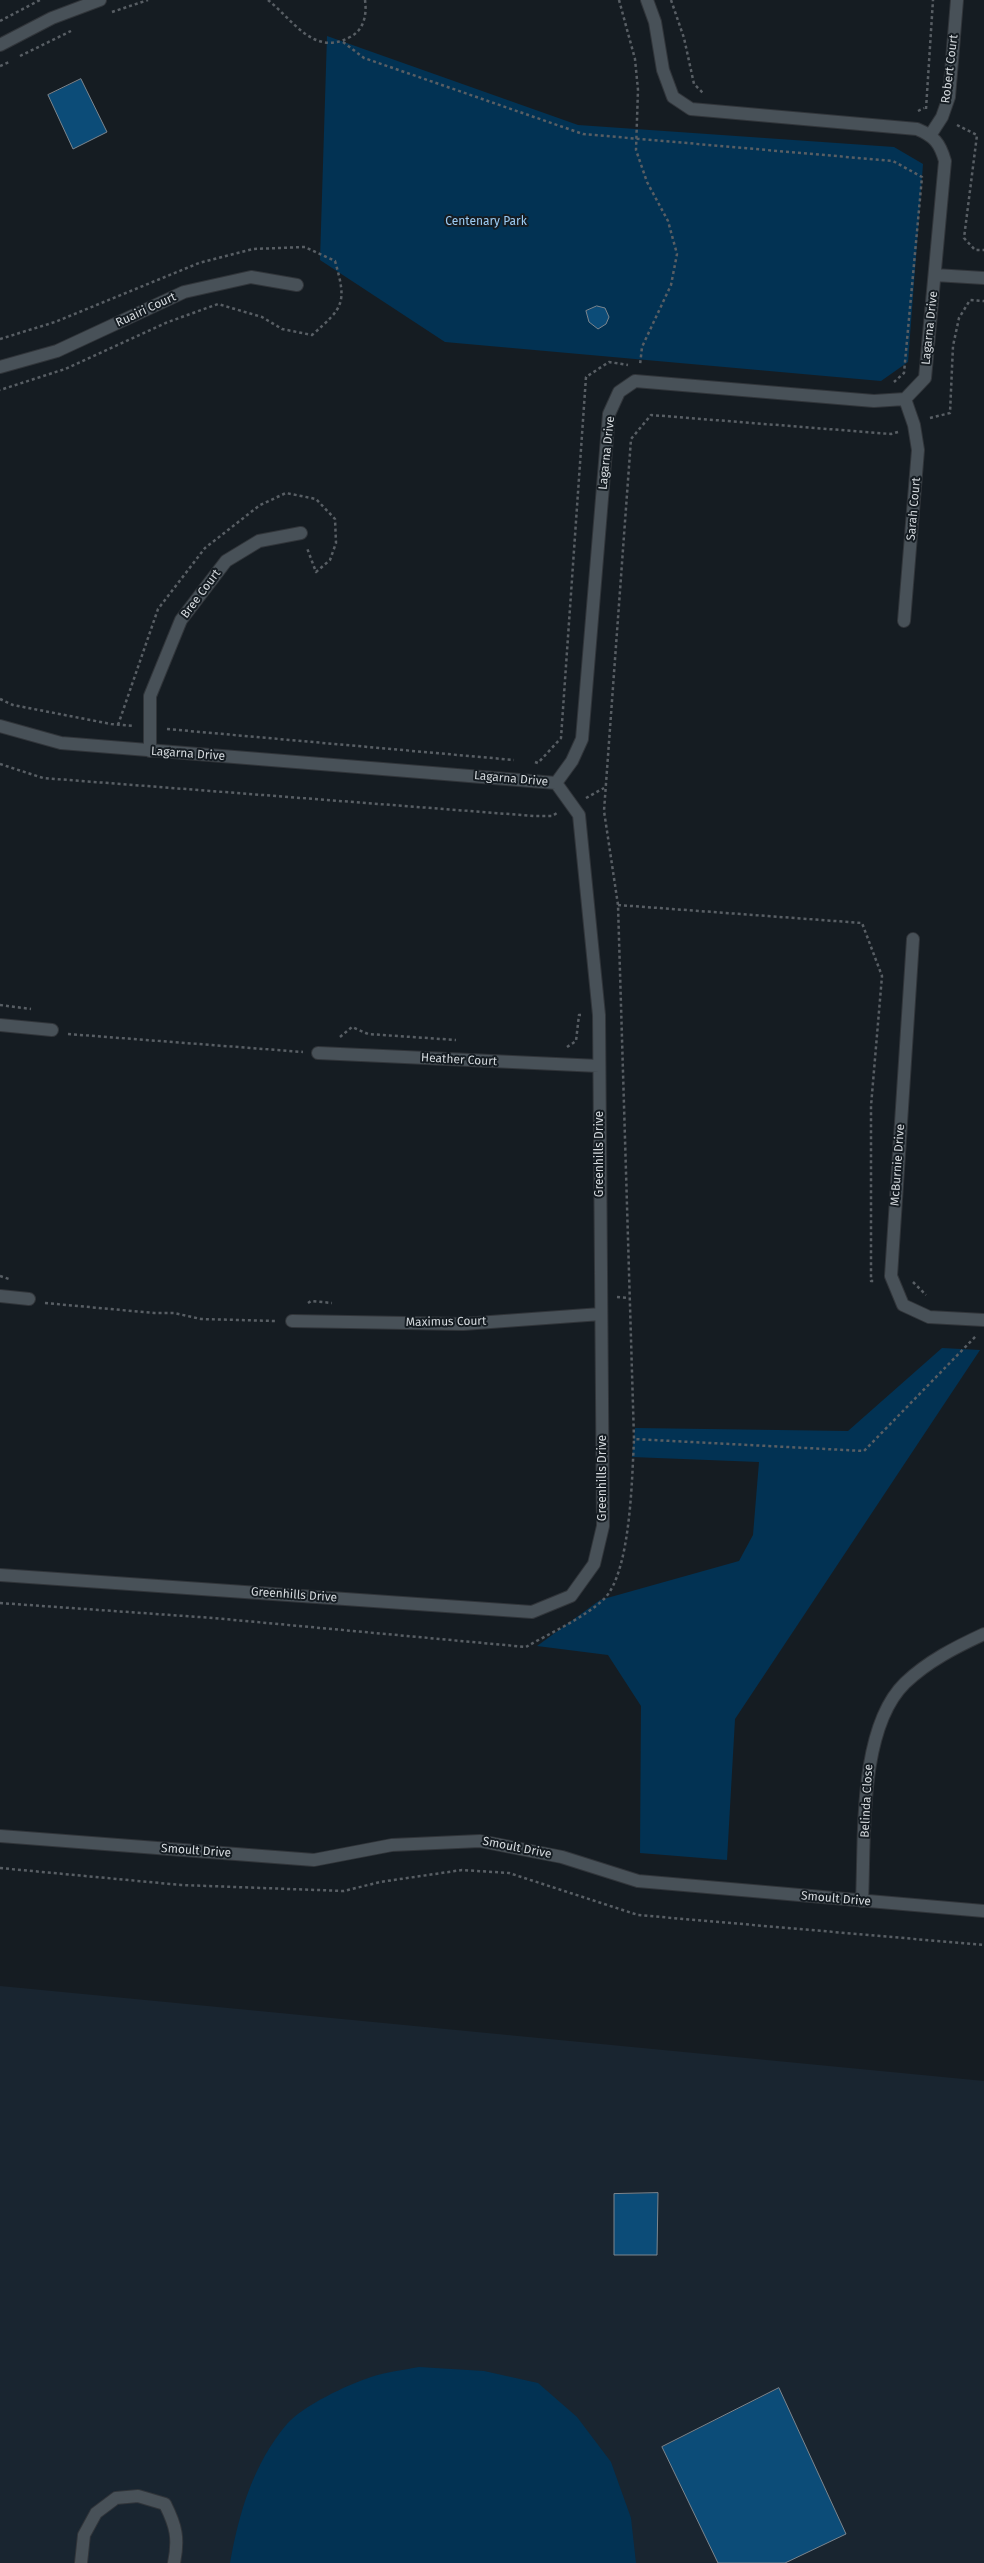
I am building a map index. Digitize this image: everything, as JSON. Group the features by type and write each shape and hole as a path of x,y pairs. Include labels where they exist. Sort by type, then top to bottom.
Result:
{"street":[{"path":"0,45 52,18 100,0"},
{"path":"647,0 655,22 663,70 673,97 691,108 918,129 931,134"},
{"name":"Robert Court","path":"931,134 942,117 949,97 957,0"},
{"name":"Lagarna Drive","path":"0,726 61,743 556,783 572,762 582,739 609,414 619,392 636,381 874,401 905,399 925,378 945,160 941,145 931,134"},
{"path":"935,274 984,278"},
{"name":"Ruairi Court","path":"0,367 58,351 184,292 251,277 297,285"},
{"name":"Sarah Court","path":"904,621 918,450 914,425 905,399"},
{"name":"Bree Court","path":"150,751 150,696 181,620 226,561 259,541 301,533"},
{"name":"Greenhills Drive","path":"0,1575 532,1612 571,1596 594,1564 603,1526 598,1015 579,816 556,783"},
{"name":"McBurnie Drive","path":"913,939 891,1276 903,1305 929,1317 981,1320"},
{"path":"0,1025 52,1030"},
{"name":"Heather Court","path":"318,1053 599,1066"},
{"path":"0,1296 29,1299"},
{"name":"Maximus Court","path":"292,1321 463,1324 601,1314"},
{"name":"Belinda Close","path":"862,1901 869,1761 883,1716 904,1684 941,1655 984,1634"},
{"name":"Smoult Drive","path":"0,1836 314,1860 392,1846 480,1841 562,1857 638,1881 984,1911"},
{"path":"81,2563 84,2535 96,2513 116,2498 138,2496 165,2504 176,2526 177,2550 174,2563"}],"path":[{"path":"0,21 40,0"},
{"path":"108,14 148,0"},
{"path":"268,0 310,39 327,44 343,42 356,34 366,19 365,0"},
{"path":"619,0 635,59 638,90 635,119 637,138 636,150 647,182 668,221 677,254 671,285 642,348 639,367 647,368"},
{"path":"671,0 684,38 694,84 706,95"},
{"path":"18,57 76,29"},
{"path":"343,42 364,58 583,134 893,161 922,177 904,374 892,383"},
{"path":"0,66 12,60"},
{"path":"917,111 924,108"},
{"path":"981,1320 976,1338 864,1451 634,1439 618,905 604,811 604,788 631,439 651,415 891,434 950,413 953,346 959,318 970,300 984,301"},
{"path":"530,762 538,763 560,738 586,377 609,362 632,366"},
{"path":"0,699 13,706 103,723 522,761"},
{"path":"0,764 43,778 201,792 534,816 552,816 604,788"},
{"path":"618,905 862,923 882,976 871,1106 871,1282 914,1282 928,1297"},
{"path":"0,1868 181,1885 344,1891 380,1882 462,1870 509,1873 638,1915 984,1945"}],"shaded area":[{"path":"0,1986 984,2081 984,2563 0,2563"}],"green space":[{"name":"Centenary Park","path":"327,36 578,125 894,147 923,164 908,362 881,381 445,342 320,260"},
{"path":"942,1348 980,1350 735,1719 727,1860 640,1853 641,1706 608,1655 537,1646 600,1600 739,1561 753,1535 759,1462 632,1457 635,1428 848,1431"},
{"path":"419,2367 484,2371 538,2383 577,2417 611,2462 631,2518 636,2563 230,2563 243,2508 256,2472 275,2439 287,2424 304,2410 326,2396 350,2385 377,2375"}],"building":[{"path":"81,79 107,132 73,149 48,95"},
{"path":"597,306 605,308 609,317 606,324 598,329 589,322 586,311"},
{"path":"658,2193 657,2255 614,2255 614,2194"},
{"path":"779,2388 846,2534 785,2563 718,2563 662,2447"}]}
